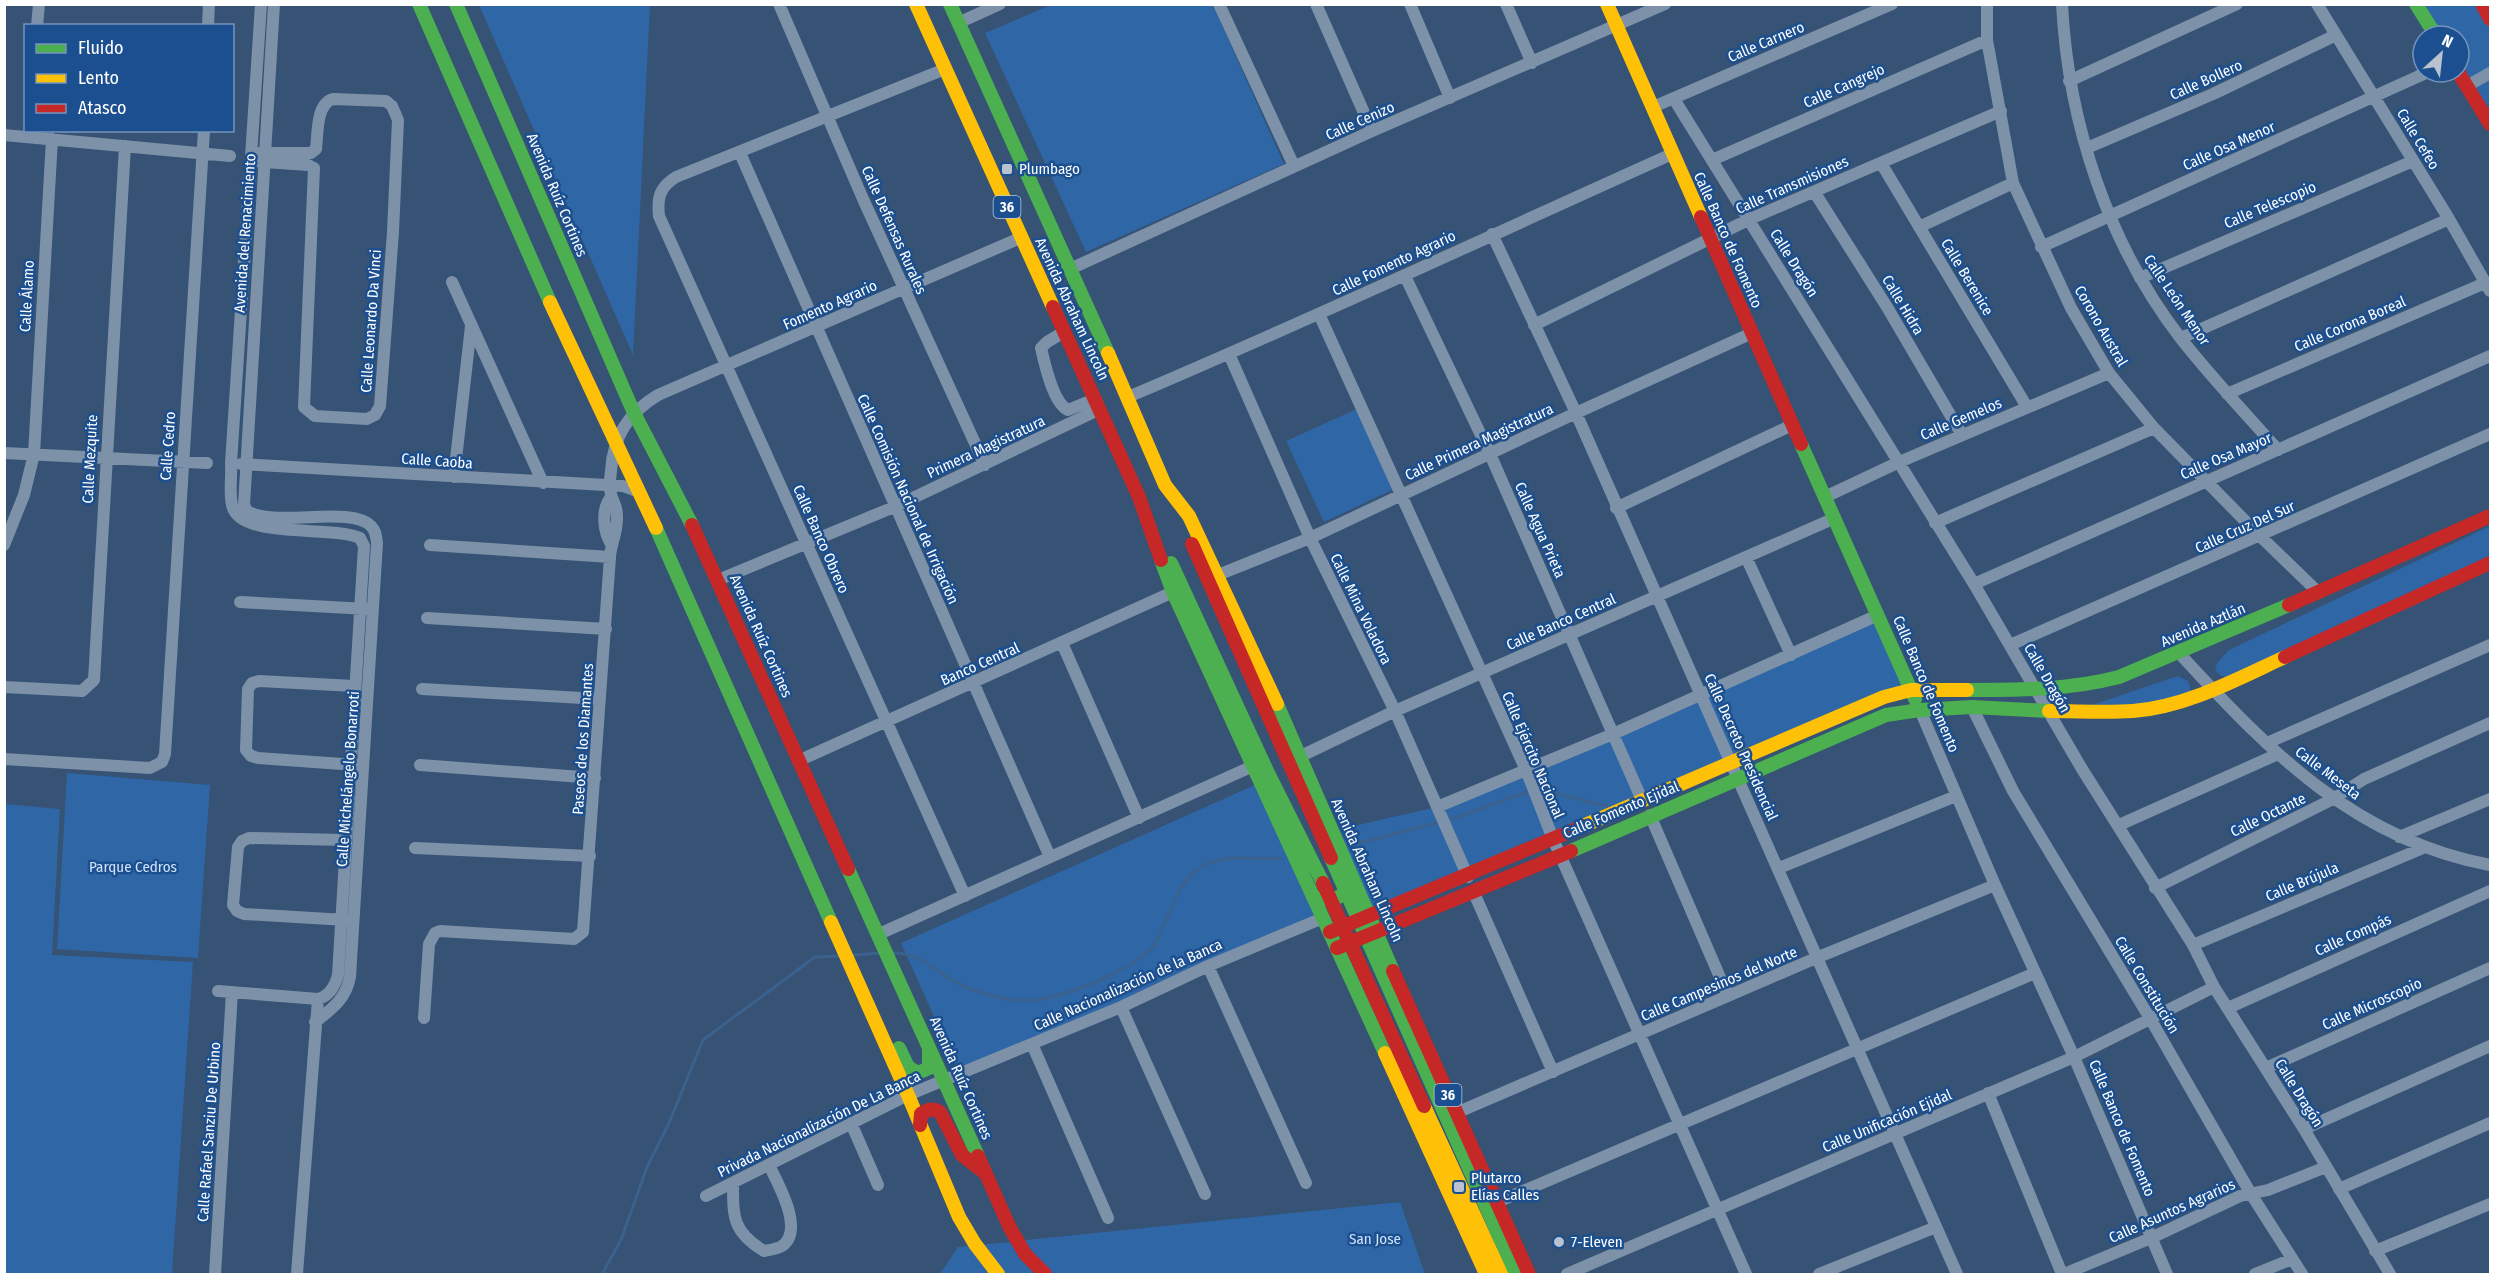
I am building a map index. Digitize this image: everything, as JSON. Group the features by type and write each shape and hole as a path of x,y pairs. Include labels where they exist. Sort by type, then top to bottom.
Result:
{"main road":[{"path":"419,4 492,172 639,492 908,1095 959,1217 998,1275"},
{"name":"Avenida Ruíz Cortines","path":"456,4 634,413 718,580 1009,1226 1025,1254 1045,1275"},
{"name":"Avenida Abraham Lincoln","path":"916,4 1020,238 1268,773 1357,957 1501,1275"},
{"name":"36","path":"950,4 1128,397 1516,1275"},
{"name":"Calle Banco de Fomento","path":"1606,4 1920,710"},
{"path":"2416,4 2428,24"},
{"path":"2482,4 2490,19"},
{"path":"2467,86 2490,124"},
{"name":"Avenida Abraham Lincoln","path":"1165,485 1189,516 1218,575 1301,756 1352,881 1529,1275"},
{"name":"Avenida Abraham Lincoln","path":"1140,497 1173,592 1486,1275"},
{"name":"Avenida Aztlán","path":"1911,690 2036,690 2099,682 2119,677 2319,593 2490,516"},
{"path":"1920,710 1972,706 2048,711 2133,711 2159,708 2213,690 2490,563"},
{"name":"Calle Fomento Ejidal","path":"1330,932 1468,876 1730,761 1884,697 1911,690"},
{"name":"Calle Fomento Ejidal","path":"1337,948 1474,893 1650,815 1886,715 1920,710"},
{"path":"1312,897 1329,901 1340,899 1346,894 1352,881"},
{"path":"856,979 879,1006 908,1067 913,1071 924,1072 929,1068 929,1047"},
{"path":"920,1125 921,1114 926,1110 930,1108 940,1112 962,1155 986,1174"}],"street":[{"path":"37,24 39,4"},
{"path":"208,24 209,4"},
{"name":"Avenida del Renacimiento","path":"261,4 231,463 232,506 242,513 248,464 274,4"},
{"name":"Calle Defensas Rurales","path":"779,4 903,289 985,465"},
{"path":"958,23 1000,4"},
{"path":"1219,4 1294,166"},
{"path":"1316,4 1372,131"},
{"path":"1410,4 1450,98"},
{"path":"1506,4 1532,63"},
{"name":"Calle Cenizo","path":"1070,269 1372,131 1665,4"},
{"name":"Calle Carnero","path":"1653,107 1892,4"},
{"name":"Corono Austral","path":"1987,4 1988,40 2013,183 2071,308 2109,373 2154,428 2319,593"},
{"name":"Calle León Menor","path":"2062,4 2069,81 2109,216 2140,278 2181,338 2227,394 2278,450"},
{"path":"2069,81 2237,4"},
{"name":"Calle Cefeo","path":"2317,4 2488,287"},
{"name":"Calle Bollero","path":"2087,148 2213,94 2336,35"},
{"name":"Calle Cangrejo","path":"1712,160 1988,40"},
{"path":"256,68 270,69"},
{"path":"740,153 945,69"},
{"path":"2467,86 2490,73"},
{"name":"Calle Osa Menor","path":"2041,247 2411,80"},
{"name":"Calle Leonardo Da Vinci","path":"251,157 311,153 315,149 322,107 327,101 333,99 386,101 396,112 398,120 393,232 380,406 375,415 366,419 315,416 304,407 314,168 266,157"},
{"name":"Calle Dragón","path":"1674,99 1750,219 1897,463 1974,584 2082,769 2193,945 2214,987 2304,1129 2390,1275"},
{"name":"Calle Transmisiones","path":"1534,325 1750,219 1815,193 2001,111"},
{"name":"Calle Cedro","path":"4,759 150,768 162,762 167,747 182,462 204,132"},
{"path":"4,135 230,156"},
{"name":"Calle Álamo","path":"4,545 24,495 34,454 52,140"},
{"name":"Calle Mezquite","path":"4,687 82,691 94,680 105,458 125,146"},
{"name":"Calle Banco Obrero","path":"740,153 676,177 666,183 659,193 659,216 965,896"},
{"name":"Calle Comisión Nacional de Irrigación","path":"740,153 1050,857"},
{"name":"Calle Fomento Agrario","path":"1128,397 1319,315 1492,234 1672,154"},
{"name":"Calle Telescopio","path":"2140,278 2413,161"},
{"name":"Calle Berenice","path":"1881,162 2027,407"},
{"path":"1919,226 2013,183"},
{"name":"Calle Hidra","path":"1815,193 1887,307 1962,435"},
{"path":"2181,338 2449,219"},
{"name":"Calle Decreto Presidencial","path":"1492,234 1576,412 1616,508 1779,868 1816,958 1896,1133 1957,1275"},
{"name":"Fomento Agrario","path":"616,442 621,428 651,399 1020,238"},
{"name":"Calle Agua Prieta","path":"1405,276 1490,454 1642,800"},
{"path":"452,282 543,483"},
{"name":"Calle Corona Boreal","path":"2227,394 2488,287"},
{"name":"Calle Ejército Nacional","path":"1319,315 1526,770 1553,839 1746,1275"},
{"path":"454,477 471,324"},
{"path":"1064,332 1041,348 1047,375 1062,407 1068,410 1098,404"},
{"name":"Calle Primera Magistratura","path":"1218,575 1310,538 1576,412 1752,333"},
{"name":"Calle Mina Voladora","path":"1229,354 1310,538 1395,711 1468,876"},
{"name":"Calle Osa Mayor","path":"1974,584 2490,356"},
{"name":"Calle Gemelos","path":"1825,497 1897,463 2109,373"},
{"name":"Primera Magistratura","path":"718,580 894,507 985,465 1098,404"},
{"path":"1616,508 1792,425"},
{"path":"1935,523 2154,428"},
{"name":"Calle Cruz Del Sur","path":"2010,645 2261,537 2490,434"},
{"name":"Paseos de los Diamantes","path":"424,1018 429,944 435,933 440,931 574,939 583,932 611,544 616,531 616,502 611,491 613,450 616,442"},
{"path":"4,453 207,463"},
{"name":"Calle Caoba","path":"231,463 543,483 611,491 629,487 639,492"},
{"path":"242,513 263,517 355,519 371,526 360,538 343,533 261,527 243,521 242,513"},
{"name":"Calle Banco Central","path":"1301,756 1395,711 1835,518"},
{"name":"Calle Michelángelo Bonarroti","path":"318,999 324,998 331,992 338,975 346,840 374,609 377,543 376,534 371,526"},
{"name":"Calle Michelángelo Bonarroti","path":"315,1022 336,1006 348,988 353,921 356,765 354,686 364,546 360,538"},
{"path":"430,546 610,557"},
{"path":"1746,557 1791,655"},
{"name":"Banco Central","path":"798,761 1173,592"},
{"path":"240,602 374,609"},
{"path":"1437,807 1613,734 1878,615"},
{"path":"427,618 606,629"},
{"path":"1062,643 1139,818"},
{"path":"2267,743 2490,645"},
{"name":"Calle Meseta","path":"2179,653 2278,754 2333,799 2399,837 2424,848 2490,865"},
{"path":"354,686 259,681 252,683 248,689 246,750 252,756 356,765"},
{"path":"422,689 600,699"},
{"name":"Calle Constitución","path":"1972,706 2013,791 2302,1275"},
{"name":"Calle Banco de Fomento","path":"1920,710 1995,885 2074,1057 2167,1275"},
{"name":"Calle Octante","path":"2155,888 2333,799 2364,779 2490,723"},
{"path":"2119,825 2278,754"},
{"path":"420,765 595,777"},
{"path":"879,934 1253,766"},
{"path":"1779,868 1956,796"},
{"path":"2399,837 2490,799"},
{"path":"1650,815 1728,996"},
{"path":"346,840 249,838 242,841 238,847 233,905 237,911 244,914 353,921"},
{"path":"415,848 590,856"},
{"name":"Calle Brújula","path":"2193,945 2424,848"},
{"name":"Calle Campesinos del Norte","path":"1456,1113 1816,958 1995,885"},
{"name":"Calle Compás","path":"2228,1008 2490,891"},
{"path":"1474,893 1553,1072"},
{"name":"Calle Nacionalización de la Banca","path":"944,1081 1121,1007 1208,966 1323,918"},
{"path":"1208,966 1306,1183"},
{"name":"Calle Microscopio","path":"2266,1068 2490,968"},
{"path":"1495,1203 2035,973"},
{"name":"Calle Unificación Ejidal","path":"1567,1275 2074,1057 2214,987"},
{"path":"218,991 318,999 297,1275"},
{"name":"Calle Rafael Sanziu De Urbino","path":"215,1275 232,992"},
{"path":"1121,1007 1205,1194"},
{"path":"1032,1044 1108,1218"},
{"path":"2304,1129 2490,1046"},
{"name":"Privada Nacionalización De La Banca","path":"706,1196 908,1095 944,1081"},
{"path":"1988,1093 2063,1275"},
{"path":"851,1123 878,1185"},
{"path":"2339,1189 2490,1123"},
{"path":"733,1184 736,1225 746,1240 764,1251 782,1247 790,1236 792,1220 769,1165"},
{"name":"Calle Asuntos Agrarios","path":"2063,1275 2151,1238 2240,1196 2284,1185 2326,1167"},
{"path":"2376,1251 2490,1204"},
{"path":"1819,1275 1936,1227"},
{"path":"2255,1275 2292,1259"}],"green space":[{"path":"479,5 650,5 633,355"},
{"path":"1051,5 1213,5 1284,164 1086,252 985,33"},
{"path":"2415,5 2482,5 2490,18 2490,124 2466,84 2471,84 2471,24 2427,24"},
{"path":"1359,408 1392,490 1324,522 1286,441"},
{"path":"2490,526 2490,558 2233,679 2221,676 2215,670 2217,663 2229,650"},
{"path":"1878,615 1911,690 1368,916 1340,829 1437,807"},
{"path":"2178,676 2188,681 2192,694 2148,704 2089,706"},
{"name":"Parque Cedros","path":"67,773 210,785 198,958 57,949"},
{"path":"1257,784 1319,914 960,1074 901,943"},
{"path":"5,804 60,809 52,955 193,962 172,1274 5,1274"},
{"name":"San Jose","path":"1400,1202 1425,1274 940,1274 958,1247"}],"waterway":[{"path":"1544,790 1606,806"},
{"path":"1452,819 1527,792"},
{"path":"1348,846 1436,823"},
{"path":"894,953 917,958 962,985 987,995 1013,1000 1039,1000 1052,997 1109,976 1149,951 1156,942 1181,888 1196,871 1207,864 1225,859 1280,858"},
{"path":"854,955 880,953"},
{"path":"602,1274 621,1240 647,1167 669,1123 703,1040 815,957 839,956"}],"traffic: fast":[{"path":"419,4 550,302"},
{"path":"456,4 634,413 692,525"},
{"path":"950,4 1108,353"},
{"path":"2416,4 2428,24"},
{"path":"1801,444 1915,699"},
{"path":"656,528 831,922"},
{"path":"1161,560 1173,592 1385,1053"},
{"path":"1171,563 1268,773 1323,883"},
{"path":"1967,690 2062,687 2119,677 2289,605"},
{"path":"1277,704 1393,971"},
{"path":"1571,851 1886,715 1920,710 1972,707 2049,711"},
{"path":"1331,858 1516,1274"},
{"path":"848,869 978,1156"},
{"path":"1313,897 1337,898 1345,892 1352,881"},
{"path":"899,1048 908,1067 918,1073 929,1068 929,1048"}],"traffic: slow":[{"path":"916,4 1053,307"},
{"path":"1607,4 1701,217"},
{"path":"550,302 656,528"},
{"path":"1108,353 1165,485 1189,516 1277,704"},
{"path":"2049,711 2133,711 2172,704 2211,691 2285,657"},
{"path":"1583,826 1884,697 1911,690 1967,690"},
{"path":"831,922 959,1217 975,1244 998,1274"},
{"path":"1385,1053 1486,1274"},
{"path":"1424,1106 1501,1274"}],"traffic: jam":[{"path":"2482,4 2490,19"},
{"path":"2465,84 2490,124"},
{"path":"1701,217 1801,444"},
{"path":"1053,307 1139,497 1161,560"},
{"path":"2289,605 2490,516"},
{"path":"692,525 848,869"},
{"path":"1192,544 1331,858"},
{"path":"2285,657 2490,563"},
{"path":"1330,932 1583,826"},
{"path":"1337,948 1571,851"},
{"path":"1323,883 1424,1106"},
{"path":"1393,971 1529,1274"},
{"path":"920,1125 923,1112 928,1110 940,1112 962,1155 985,1173"},
{"path":"978,1156 1009,1226 1025,1254 1045,1274"}],"place":[{"name":"Plumbago","path":"1007,169"},
{"name":"Plutarco Elías Calles","path":"1459,1187"},
{"name":"7-Eleven","path":"1559,1242"}]}
